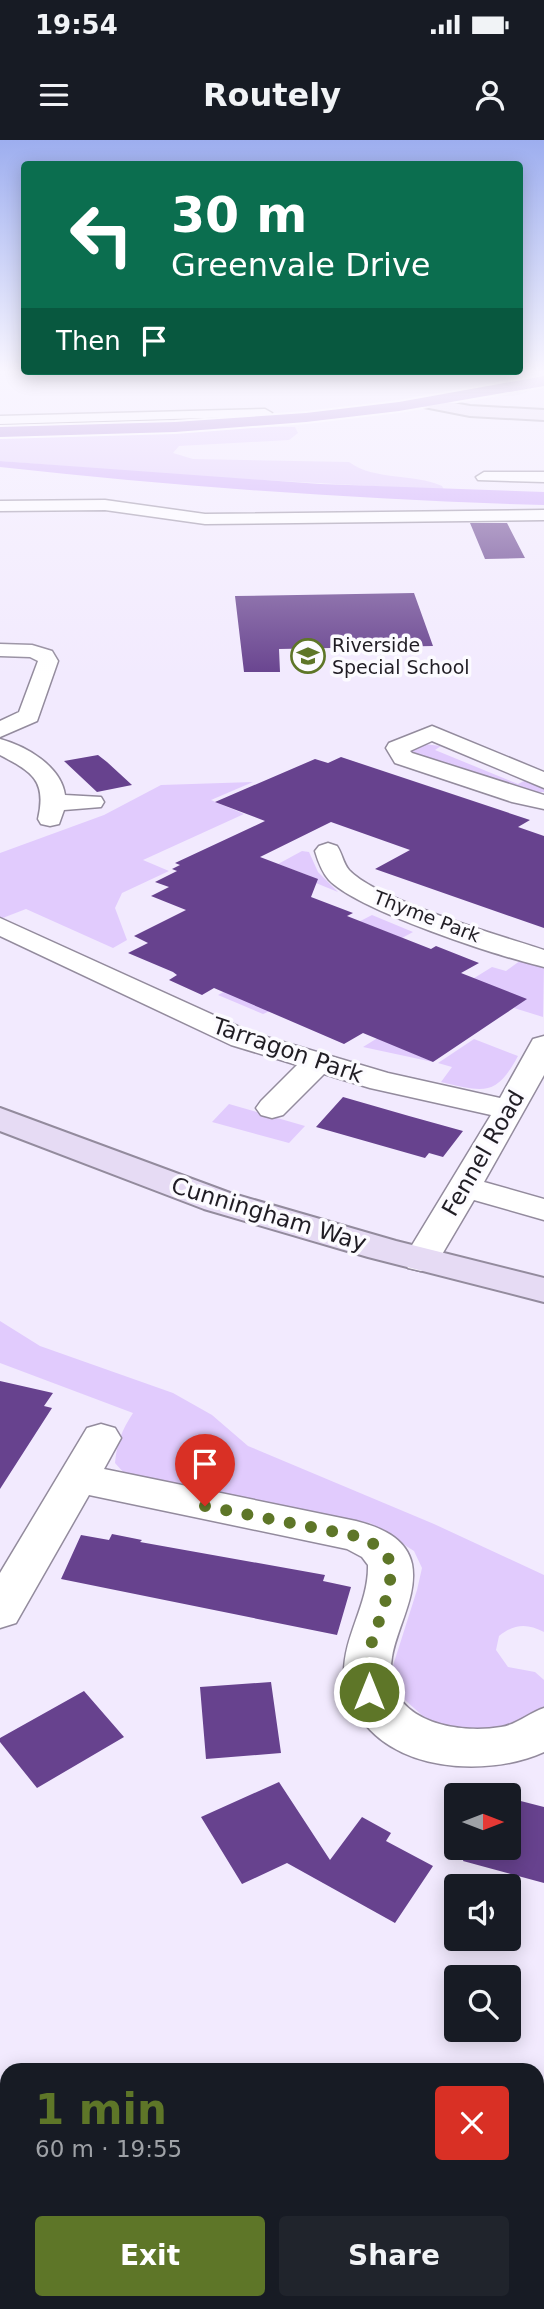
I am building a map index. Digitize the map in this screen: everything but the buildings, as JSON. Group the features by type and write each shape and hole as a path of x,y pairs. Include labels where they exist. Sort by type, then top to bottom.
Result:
{"street":[{"path":"484,477 544,477"},
{"path":"8,489 30,493 30,505"},
{"path":"0,506 116,506 205,519 539,515 544,534"},
{"path":"0,650 36,652 45,655 48,661 29,716 0,730"},
{"path":"538,771 432,733 410,740 397,748 403,758 447,774 544,802"},
{"path":"0,746 45,775 55,793 53,811 92,802"},
{"name":"Thyme Park","path":"328,851 331,863 339,874 366,892 544,958"},
{"name":"Tarragon Park","path":"0,926 242,1039 380,1080 510,1110"},
{"name":"Fennel Road","path":"421,1259 510,1110 544,1045"},
{"path":"272,1108 318,1062"},
{"name":"Cunningham Way","path":"0,1119 217,1200 421,1259 544,1290"},
{"path":"464,1187 544,1210"},
{"path":"0,1611 101,1438"},
{"path":"79,1478 356,1536 376,1545 387,1556 391,1577 370,1650 367,1680 369,1692 381,1712 390,1721 420,1737 451,1747 472,1749 512,1745 527,1739 544,1727"}],"shaded area":[{"path":"80,475 198,475 320,484 544,492 544,505 340,496"},
{"path":"179,475 384,475 419,479 442,486 444,490"},
{"path":"423,744 441,746 435,750 518,784 526,780 544,788 544,792 533,792 409,752 410,749"},
{"path":"253,782 211,800 244,814 143,860 169,871 122,893 115,908 127,940 113,948 26,909 0,919 0,853 104,815 161,785"},
{"path":"302,851 309,852 318,872 338,892 306,879 310,876 278,864"},
{"path":"372,915 413,932 402,938 369,925 270,1011 263,1014 218,995"},
{"path":"524,958 544,965 543,1017 514,1008 526,999 396,1046 433,1062 363,1047 492,967 506,971"},
{"path":"474,1039 518,1056 503,1079 495,1085 478,1089 441,1082 452,1067 438,1063"},
{"path":"229,1104 305,1126 289,1143 212,1122"},
{"path":"0,1321 40,1346 173,1393 212,1415 248,1446 434,1524 544,1575 544,1632 526,1626 510,1629 499,1636 496,1650 508,1667 535,1672 544,1680 544,1711 488,1736 444,1726 424,1717 395,1691 391,1672 422,1568 414,1551 370,1523 307,1514 124,1473 115,1463 116,1456 121,1436 133,1413 0,1363"}],"place":[{"name":"Riverside Special School","path":"308,656"}],"route":[{"path":"205,1506 356,1536 376,1545 387,1556 391,1577 370,1650 367,1680 369,1692"}]}
